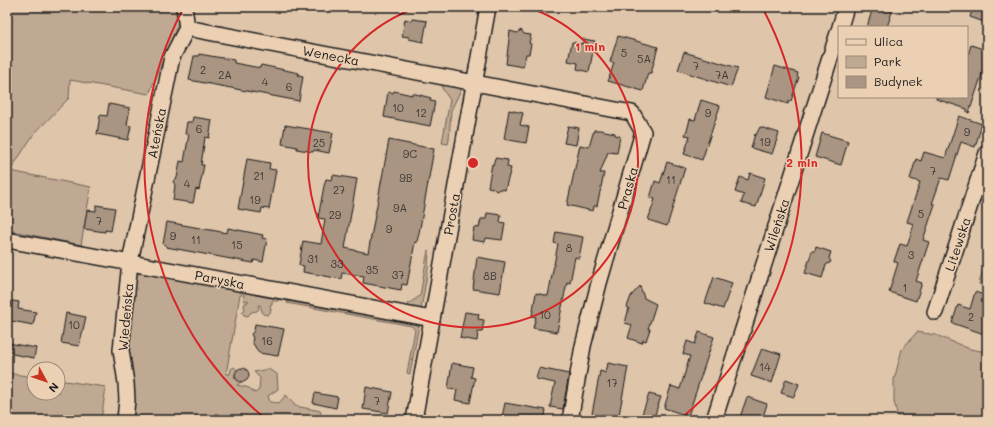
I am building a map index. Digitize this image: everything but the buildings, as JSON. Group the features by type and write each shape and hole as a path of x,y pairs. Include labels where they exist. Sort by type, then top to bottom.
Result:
{"street":[{"path":"184,7 187,28"},
{"name":"Prosta","path":"414,420 475,82 482,33 488,7"},
{"name":"Wileńska","path":"840,26 846,7"},
{"name":"Wenecka","path":"187,28 475,82"},
{"name":"Ateńska","path":"130,262 172,57 187,28"},
{"name":"Wileńska","path":"714,420 838,31"},
{"name":"Praska","path":"475,82 632,113 643,132 599,283 583,346 570,420"},
{"name":"Litewska","path":"935,312 987,153"},
{"name":"Paryska","path":"7,240 432,319"},
{"name":"Wiedeńska","path":"125,420 127,400 121,350 130,262"}],"green space":[{"path":"7,7 189,7 179,22 149,94 70,80 69,98 33,135 10,171 91,187 81,245 7,230"},
{"path":"443,82 462,88 451,110 448,144 442,143 450,100 442,88"},
{"path":"428,250 428,269 421,309 411,309 408,304 420,296"},
{"path":"987,252 987,287 979,284"},
{"path":"148,271 279,299 278,301 272,301 272,304 270,305 271,311 268,315 263,314 260,305 258,305 259,309 251,312 248,316 244,315 242,312 245,309 245,303 248,302 248,300 244,301 244,295 240,295 226,374 230,374 231,369 234,367 238,371 234,377 241,382 237,385 249,388 255,393 259,390 260,378 254,372 268,369 277,374 278,389 268,396 270,402 279,403 286,395 295,406 321,411 320,420 128,420 126,365 136,274"},
{"path":"291,300 415,322 419,325 410,374 407,373 415,330 412,326 287,303"},
{"path":"917,332 936,335 970,349 987,352 987,420 899,420 894,402 894,380 902,349"},
{"path":"7,373 26,376 26,401 66,401 66,381 106,387 101,420 7,420"}]}
